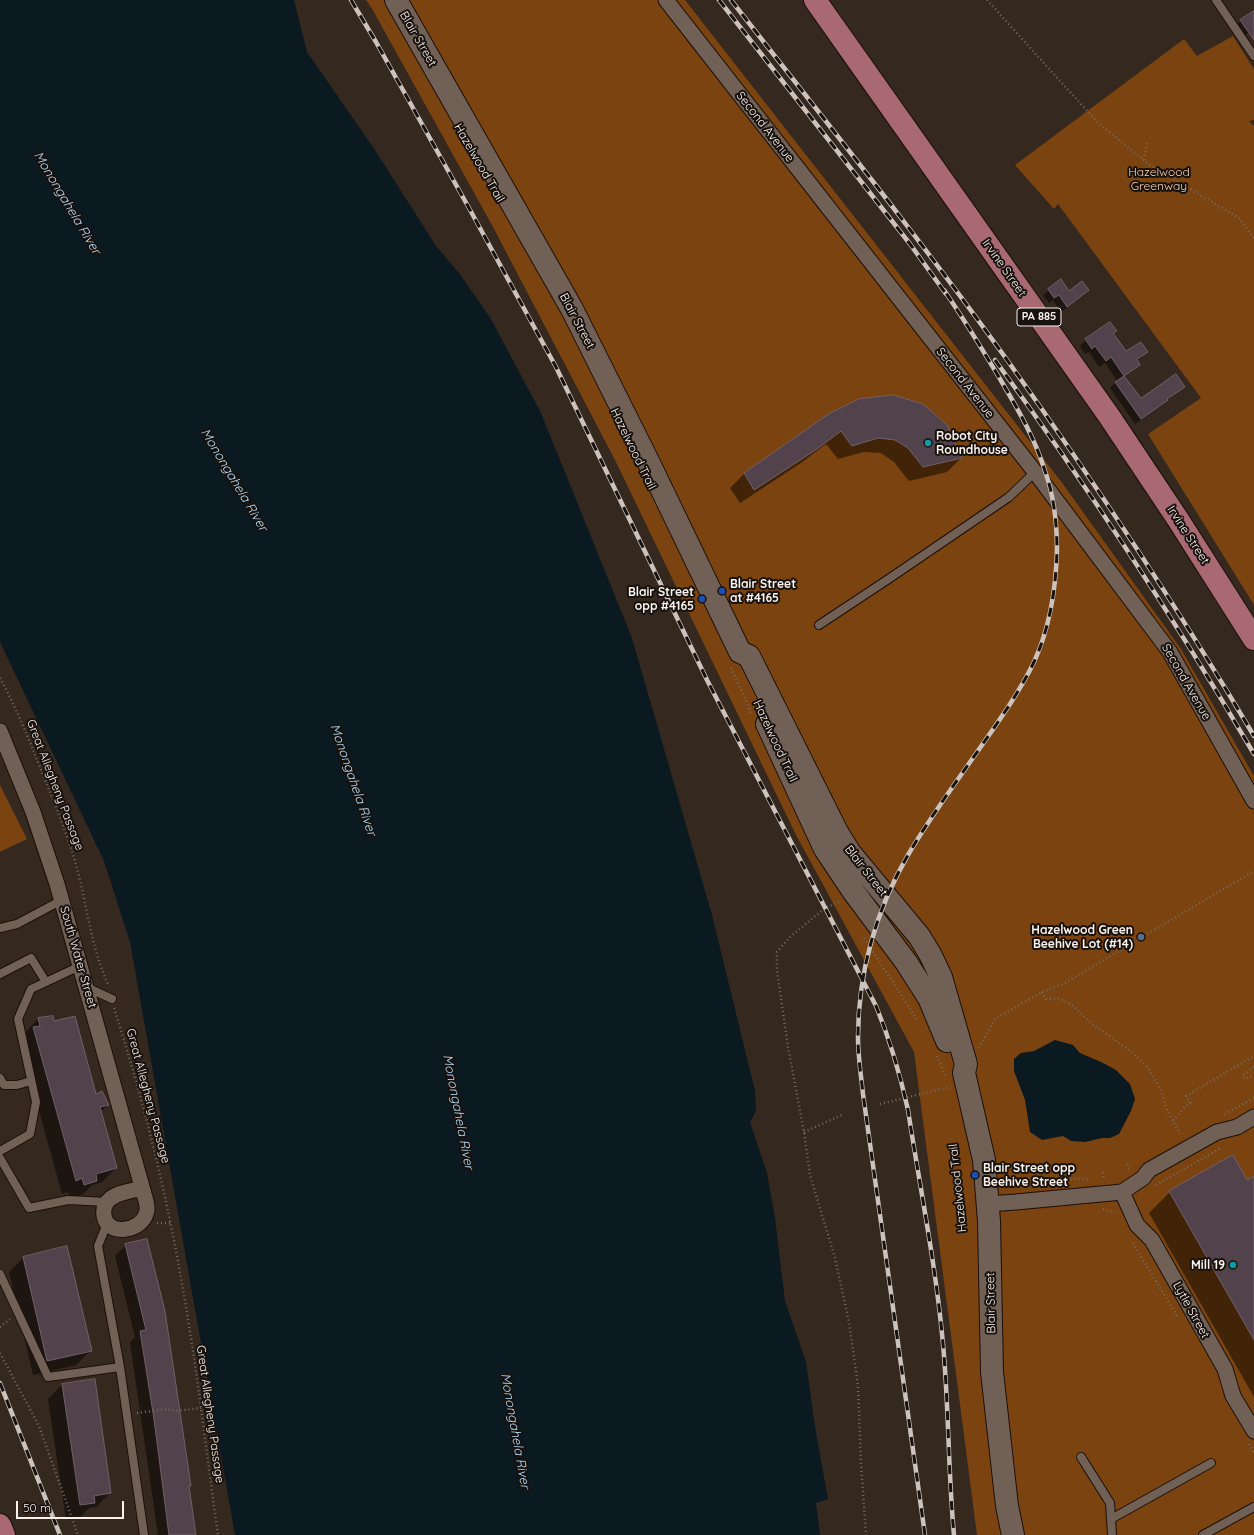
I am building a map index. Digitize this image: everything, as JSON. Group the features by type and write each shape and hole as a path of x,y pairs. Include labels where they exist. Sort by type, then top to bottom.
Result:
{"main road":[{"name":"Irvine Street","path":"815,0 1109,416 1179,521 1254,640"},
{"path":"0,1526 4,1535"}],"street":[{"name":"Blair Street","path":"396,0 572,309 642,448 734,657 825,849 843,899 906,962 929,998 941,1024 957,1067 958,1084 984,1160 988,1204 992,1372 1006,1499 1013,1535"},
{"name":"Second Avenue","path":"666,0 1035,472 1170,652 1254,801"},
{"name":"Blair Street","path":"734,657 749,656 837,832 850,853 919,936 930,954 941,977 966,1064 958,1084"},
{"name":"South Water Street","path":"0,731 33,812 62,900 147,1208 147,1213 144,1219 138,1224 126,1229 112,1228 107,1224"},
{"path":"988,1204 1122,1192 1142,1178 1149,1170 1217,1132 1236,1127 1254,1117"},
{"path":"107,1224 103,1212 107,1202 116,1195 142,1188"},
{"name":"Lytle Street","path":"1122,1192 1138,1225 1152,1240 1225,1369 1233,1396 1250,1435"}],"lane":[{"path":"1216,0 1254,56"},
{"path":"819,625 1009,497 1035,472"},
{"path":"0,928 17,924 62,900"},
{"path":"0,974 31,958 46,982"},
{"path":"0,1151 30,1134 36,1102 18,1019 31,989 80,966"},
{"path":"86,987 112,999"},
{"path":"0,1078 4,1085 17,1085 31,1081"},
{"path":"0,1158 29,1208 68,1200 107,1202"},
{"path":"107,1224 98,1246 120,1367 144,1535"},
{"path":"0,1274 48,1377 120,1367"},
{"path":"1081,1457 1110,1503 1112,1535"},
{"path":"1111,1519 1211,1463"},
{"path":"1203,1535 1254,1508"}],"path":[{"path":"987,0 1098,123 1151,166 1239,218 1254,238"},
{"path":"1144,161 1147,142"},
{"name":"Hazelwood Trail","path":"734,657 754,718"},
{"name":"Great Allegheny Passage","path":"0,678 11,698 34,752 67,837 75,863 92,940 100,966 110,988 151,1134 182,1284 201,1408 218,1535"},
{"path":"976,1055 995,1020 1042,992 1063,984 1254,871"},
{"path":"843,899 825,908 790,937 777,952 777,971 788,1047 804,1132 810,1176 835,1258 849,1322 858,1386 866,1535"},
{"path":"861,934 919,1024"},
{"path":"1042,992 1046,999 1058,998 1073,1006 1092,1024 1132,1052 1147,1067 1161,1090 1167,1110 1180,1134"},
{"path":"880,1104 958,1084 937,1055"},
{"path":"1173,1120 1181,1113 1185,1106 1190,1103 1186,1096 1254,1056"},
{"path":"1254,1067 1243,1075 1245,1079 1254,1075"},
{"path":"1221,1116 1254,1098"},
{"path":"804,1132 844,1114"},
{"path":"1154,1186 1227,1145"},
{"path":"1125,1172 1135,1166"},
{"path":"1052,1183 1081,1178 1092,1180"},
{"path":"1097,1180 1109,1179"},
{"path":"1109,1211 1116,1214"},
{"path":"1132,1240 1177,1316"},
{"path":"0,1353 39,1426 78,1535"},
{"path":"126,1414 168,1409 176,1411 201,1408"},
{"path":"1250,1435 1254,1453"}],"green space":[{"path":"366,0 685,0 1063,484 1181,649 1254,776 1254,1535 977,1535 914,1052 796,835 615,460 493,227"},
{"name":"Hazelwood Greenway","path":"1233,36 1254,69 1254,120 1249,121 1254,126 1254,605 1148,434 1201,398 1058,204 1054,209 1015,165 1184,39 1197,56"},
{"path":"0,785 27,839 0,852"}],"water":[{"name":"Monongahela River","path":"0,0 294,0 307,52 375,150 436,246 459,273 491,319 541,413 632,638 712,915 755,1091 756,1111 750,1122 767,1173 775,1218 785,1301 806,1362 815,1427 828,1499 816,1503 820,1535 235,1535 130,942 104,861 0,642"},
{"path":"1055,1040 1073,1045 1080,1053 1116,1070 1130,1084 1135,1099 1131,1111 1119,1134 1110,1138 1102,1138 1085,1142 1071,1141 1063,1136 1042,1140 1030,1132 1025,1100 1014,1071 1014,1059 1021,1053 1034,1051"}],"building":[{"path":"1254,11 1254,40 1240,20"},
{"path":"1061,279 1069,291 1082,281 1089,290 1067,307 1059,295 1054,298 1048,289"},
{"path":"1110,322 1117,331 1113,333 1126,351 1141,342 1148,352 1137,359 1140,365 1124,376 1111,357 1106,361 1095,346 1092,349 1085,339"},
{"path":"1176,374 1185,387 1141,419 1115,382 1124,376 1141,398"},
{"name":"Robot City Roundhouse","path":"893,395 923,404 947,425 962,458 923,467 908,448 895,440 878,438 852,446 841,431 817,449 754,490 744,473 830,413 859,399"},
{"path":"53,1016 54,1021 75,1016 96,1094 102,1091 109,1105 100,1107 117,1168 96,1174 97,1181 84,1185 82,1178 76,1181 33,1027 40,1026 38,1018"},
{"name":"Mill 19","path":"1233,1155 1247,1180 1254,1176 1254,1340 1169,1191"},
{"path":"147,1239 165,1311 191,1486 189,1486 196,1535 169,1535 154,1419 140,1331 146,1330 125,1244"},
{"path":"67,1246 92,1351 47,1361 23,1257"},
{"path":"95,1379 111,1493 94,1496 95,1503 80,1505 62,1384"}],"railway":[{"path":"351,0 469,208 556,367 707,680 876,1006 894,1057 908,1110 936,1286 945,1368 954,1535"},
{"path":"719,0 910,244 946,294"},
{"path":"731,0 904,222 1005,357 1165,591 1254,736"},
{"path":"925,1535 863,1094 858,1037 861,989 865,966 878,920 908,855 925,827 1010,704 1023,683 1040,649 1054,593 1057,550 1056,520 1053,500 1037,448 1003,384 944,290"},
{"path":"995,360 1097,505 1193,653 1254,754"},
{"path":"0,1383 60,1535"}],"place":[{"name":"Robot City Roundhouse","path":"928,443"},
{"name":"Blair Street at #4165","path":"722,591"},
{"name":"Blair Street opp #4165","path":"702,599"},
{"name":"Hazelwood Green Beehive Lot (#14)","path":"1141,937"},
{"name":"Blair Street opp Beehive Street","path":"975,1175"},
{"name":"Mill 19","path":"1233,1265"}]}
